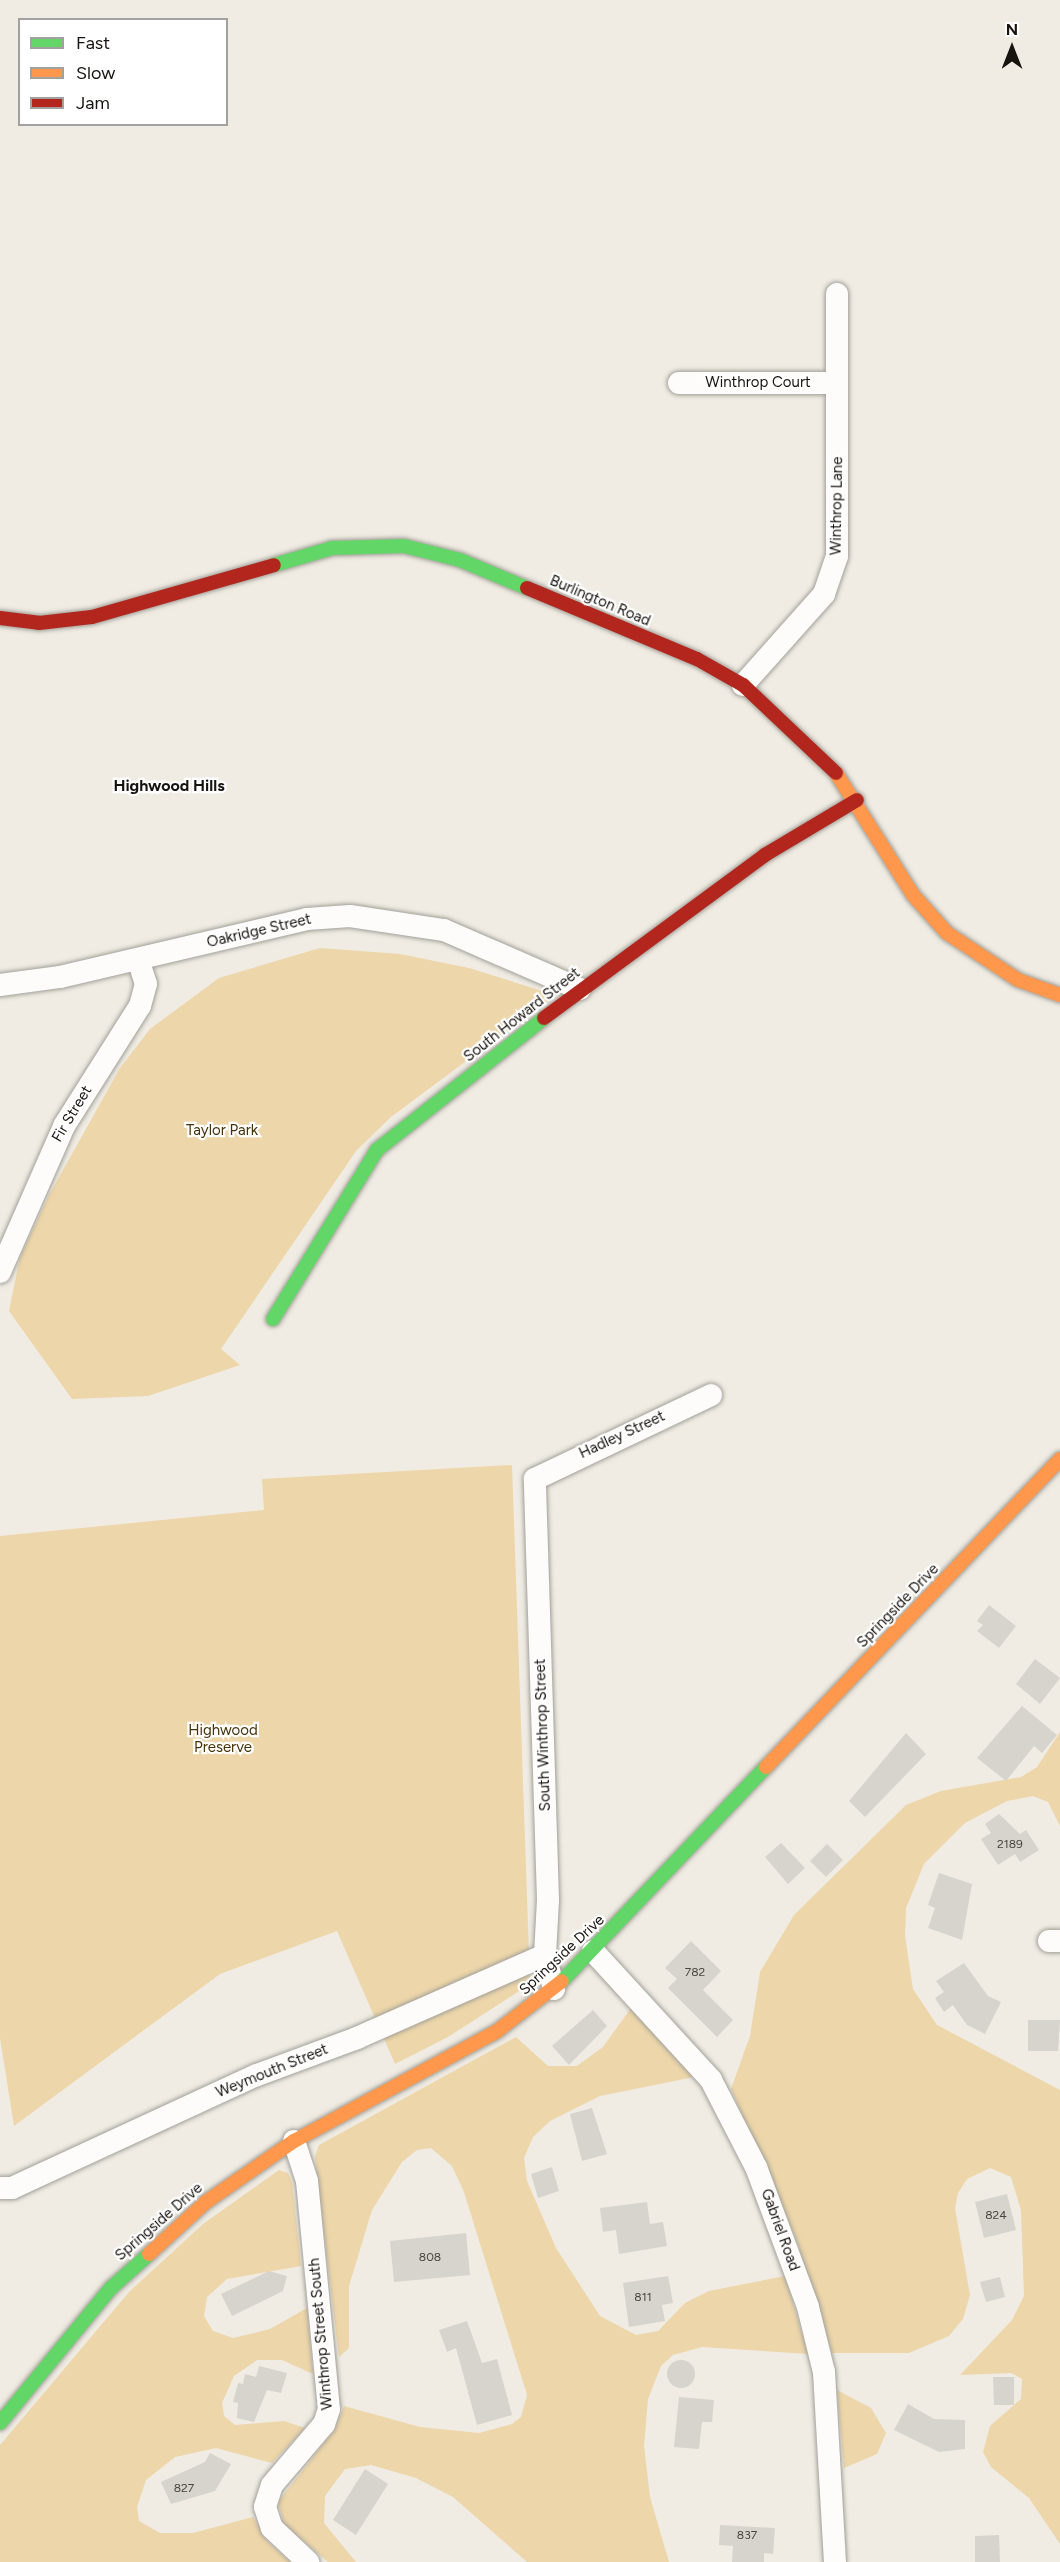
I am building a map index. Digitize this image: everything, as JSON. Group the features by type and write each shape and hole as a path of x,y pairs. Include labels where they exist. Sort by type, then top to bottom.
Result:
{"street":[{"name":"Winthrop Lane","path":"743,685 811,611 832,574 839,532 837,294"},
{"name":"Winthrop Court","path":"679,383 837,383"},
{"name":"Burlington Road","path":"0,618 67,622 318,550 404,546 460,560 697,659 743,685 794,725 856,800 912,895 947,933 1018,980 1060,995"},
{"name":"South Howard Street","path":"273,1319 377,1150 580,989 765,855 856,800"},
{"name":"Oakridge Street","path":"0,984 138,960 307,919 377,917 444,930 580,989"},
{"name":"Fir Street","path":"0,1272 64,1126 140,1006 146,984 138,960"},
{"name":"Hadley Street","path":"535,1479 711,1395"},
{"name":"Springside Drive","path":"0,2423 139,2260 206,2202 294,2141 478,2043 554,1989 593,1951 1060,1459"},
{"name":"South Winthrop Street","path":"535,1479 548,1900 545,1955 554,1989"},
{"name":"Gabriel Road","path":"593,1951 711,2080 756,2167 821,2360 832,2450 835,2562"},
{"name":"Weymouth Street","path":"0,2188 12,2188 257,2075 357,2038 545,1955"},
{"name":"Winthrop Street South","path":"294,2141 307,2181 329,2409 324,2424 272,2485 265,2507 272,2528 308,2562"}],"green space":[{"name":"Taylor Park","path":"320,948 400,954 469,968 555,995 391,1117 356,1151 221,1349 240,1365 148,1396 72,1399 9,1311 20,1257 49,1195 120,1068 150,1029 219,978"},
{"name":"Highwood Preserve","path":"512,1465 530,1984 448,2037 395,2064 337,1931 220,1974 14,2126 0,2038 0,1536 264,1510 262,1479"},
{"path":"1060,1732 1060,1826 1048,1802 1033,1796 1007,1801 965,1823 924,1864 906,1908 905,1936 913,1989 937,2025 1060,2090 1060,2544 1029,2498 991,2467 983,2452 990,2426 1021,2399 1022,2379 1011,2373 960,2375 1012,2320 1024,2296 1021,2210 1011,2177 990,2168 967,2179 958,2193 955,2208 970,2295 963,2319 949,2336 909,2353 832,2353 797,2241 731,2089 750,2036 760,1972 794,1915 906,1805 941,1791 1021,1777 1037,1767"},
{"path":"631,2008 694,2077 600,2096 550,2121 533,2137 524,2158 527,2181 556,2248 600,2316 636,2335 658,2331 685,2303 709,2291 785,2276 808,2354 702,2347 673,2355 661,2366 648,2399 644,2446 650,2497 669,2562 527,2562 453,2497 416,2478 371,2465 345,2469 325,2496 324,2523 356,2562 328,2562 284,2524 278,2502 335,2429 344,2406 420,2427 479,2433 512,2424 521,2417 527,2395 464,2192 452,2166 431,2148 417,2150 402,2162 372,2210 349,2286 349,2348 339,2357 315,2157 319,2145 516,2037 548,2066 577,2066 603,2047"},
{"path":"279,2170 288,2173 292,2182 301,2266 227,2279 207,2297 204,2316 213,2331 233,2338 270,2329 307,2308 313,2374 282,2360 257,2360 234,2376 222,2403 224,2416 235,2425 284,2421 305,2428 272,2463 216,2448 175,2457 146,2480 137,2507 139,2521 160,2533 193,2533 253,2517 267,2541 290,2562 0,2562 0,2445 129,2292 203,2224"},
{"path":"837,2390 871,2408 886,2433 877,2454 844,2468"}],"building":[{"path":"989,1605 1016,1626 999,1648 977,1631 983,1625 977,1621"},
{"path":"1035,1659 1060,1678 1040,1704 1016,1684"},
{"path":"1022,1706 1057,1735 1042,1753 1034,1746 1006,1781 977,1758"},
{"path":"906,1733 926,1754 865,1817 849,1801"},
{"path":"999,1814 1020,1834 1026,1830 1039,1850 1020,1862 1015,1854 998,1865 981,1839 991,1833 985,1824"},
{"path":"781,1843 805,1868 788,1884 765,1857"},
{"path":"827,1844 843,1860 826,1877 810,1861"},
{"path":"939,1873 972,1884 962,1940 928,1928 935,1908 928,1905"},
{"path":"691,1941 721,1971 703,1990 733,2020 717,2037 668,1988 677,1979 665,1968"},
{"path":"964,1963 988,1996 1001,2002 985,2034 967,2025 953,2005 944,2012 935,1998 944,1992 936,1981"},
{"path":"593,2010 607,2026 569,2065 552,2046"},
{"path":"1028,2020 1060,2020 1058,2051 1028,2051"},
{"path":"592,2108 607,2154 582,2161 570,2114"},
{"path":"552,2167 559,2191 538,2198 531,2174"},
{"path":"1007,2194 1016,2230 984,2238 975,2202"},
{"path":"647,2202 650,2224 663,2222 667,2246 619,2254 616,2230 603,2232 600,2208"},
{"path":"466,2233 470,2275 394,2282 390,2241"},
{"path":"269,2271 287,2276 283,2291 232,2316 221,2294"},
{"path":"668,2276 673,2303 662,2305 665,2321 629,2327 623,2283"},
{"path":"1000,2277 1005,2297 986,2302 980,2282"},
{"path":"467,2321 482,2363 497,2359 512,2415 477,2425 456,2348 447,2352 439,2330"},
{"path":"681,2360 691,2364 695,2374 691,2384 681,2388 671,2384 667,2374 671,2364"},
{"path":"259,2366 287,2373 281,2393 267,2390 254,2422 237,2418 238,2403 233,2402 238,2383 243,2384 245,2374 256,2377"},
{"path":"993,2377 1014,2377 1014,2405 994,2405"},
{"path":"679,2397 714,2400 712,2422 702,2422 699,2449 674,2447"},
{"path":"908,2404 934,2419 965,2420 965,2449 939,2452 894,2430"},
{"path":"210,2453 231,2464 215,2491 171,2504 161,2482 205,2462"},
{"path":"365,2469 388,2484 356,2535 333,2520"},
{"path":"720,2525 775,2528 773,2554 764,2553 764,2562 732,2562 733,2546 719,2545"},
{"path":"999,2535 1000,2562 975,2562 975,2536"}],"traffic: fast":[{"path":"274,565 332,548 404,546 460,560 527,588"},
{"path":"273,1319 377,1150 544,1018"},
{"path":"562,1981 766,1767"},
{"path":"0,2423 111,2288 149,2254"}],"traffic: slow":[{"path":"836,773 913,895 947,933 1018,980 1060,995"},
{"path":"766,1767 1060,1459"},
{"path":"149,2254 206,2202 294,2141 496,2032 562,1981"}],"traffic: jam":[{"path":"0,618 39,623 92,617 274,565"},
{"path":"527,588 697,659 743,685 836,773"},
{"path":"544,1018 765,855 857,800"}],"district":[{"name":"Highwood Hills","path":"169,786"}]}
